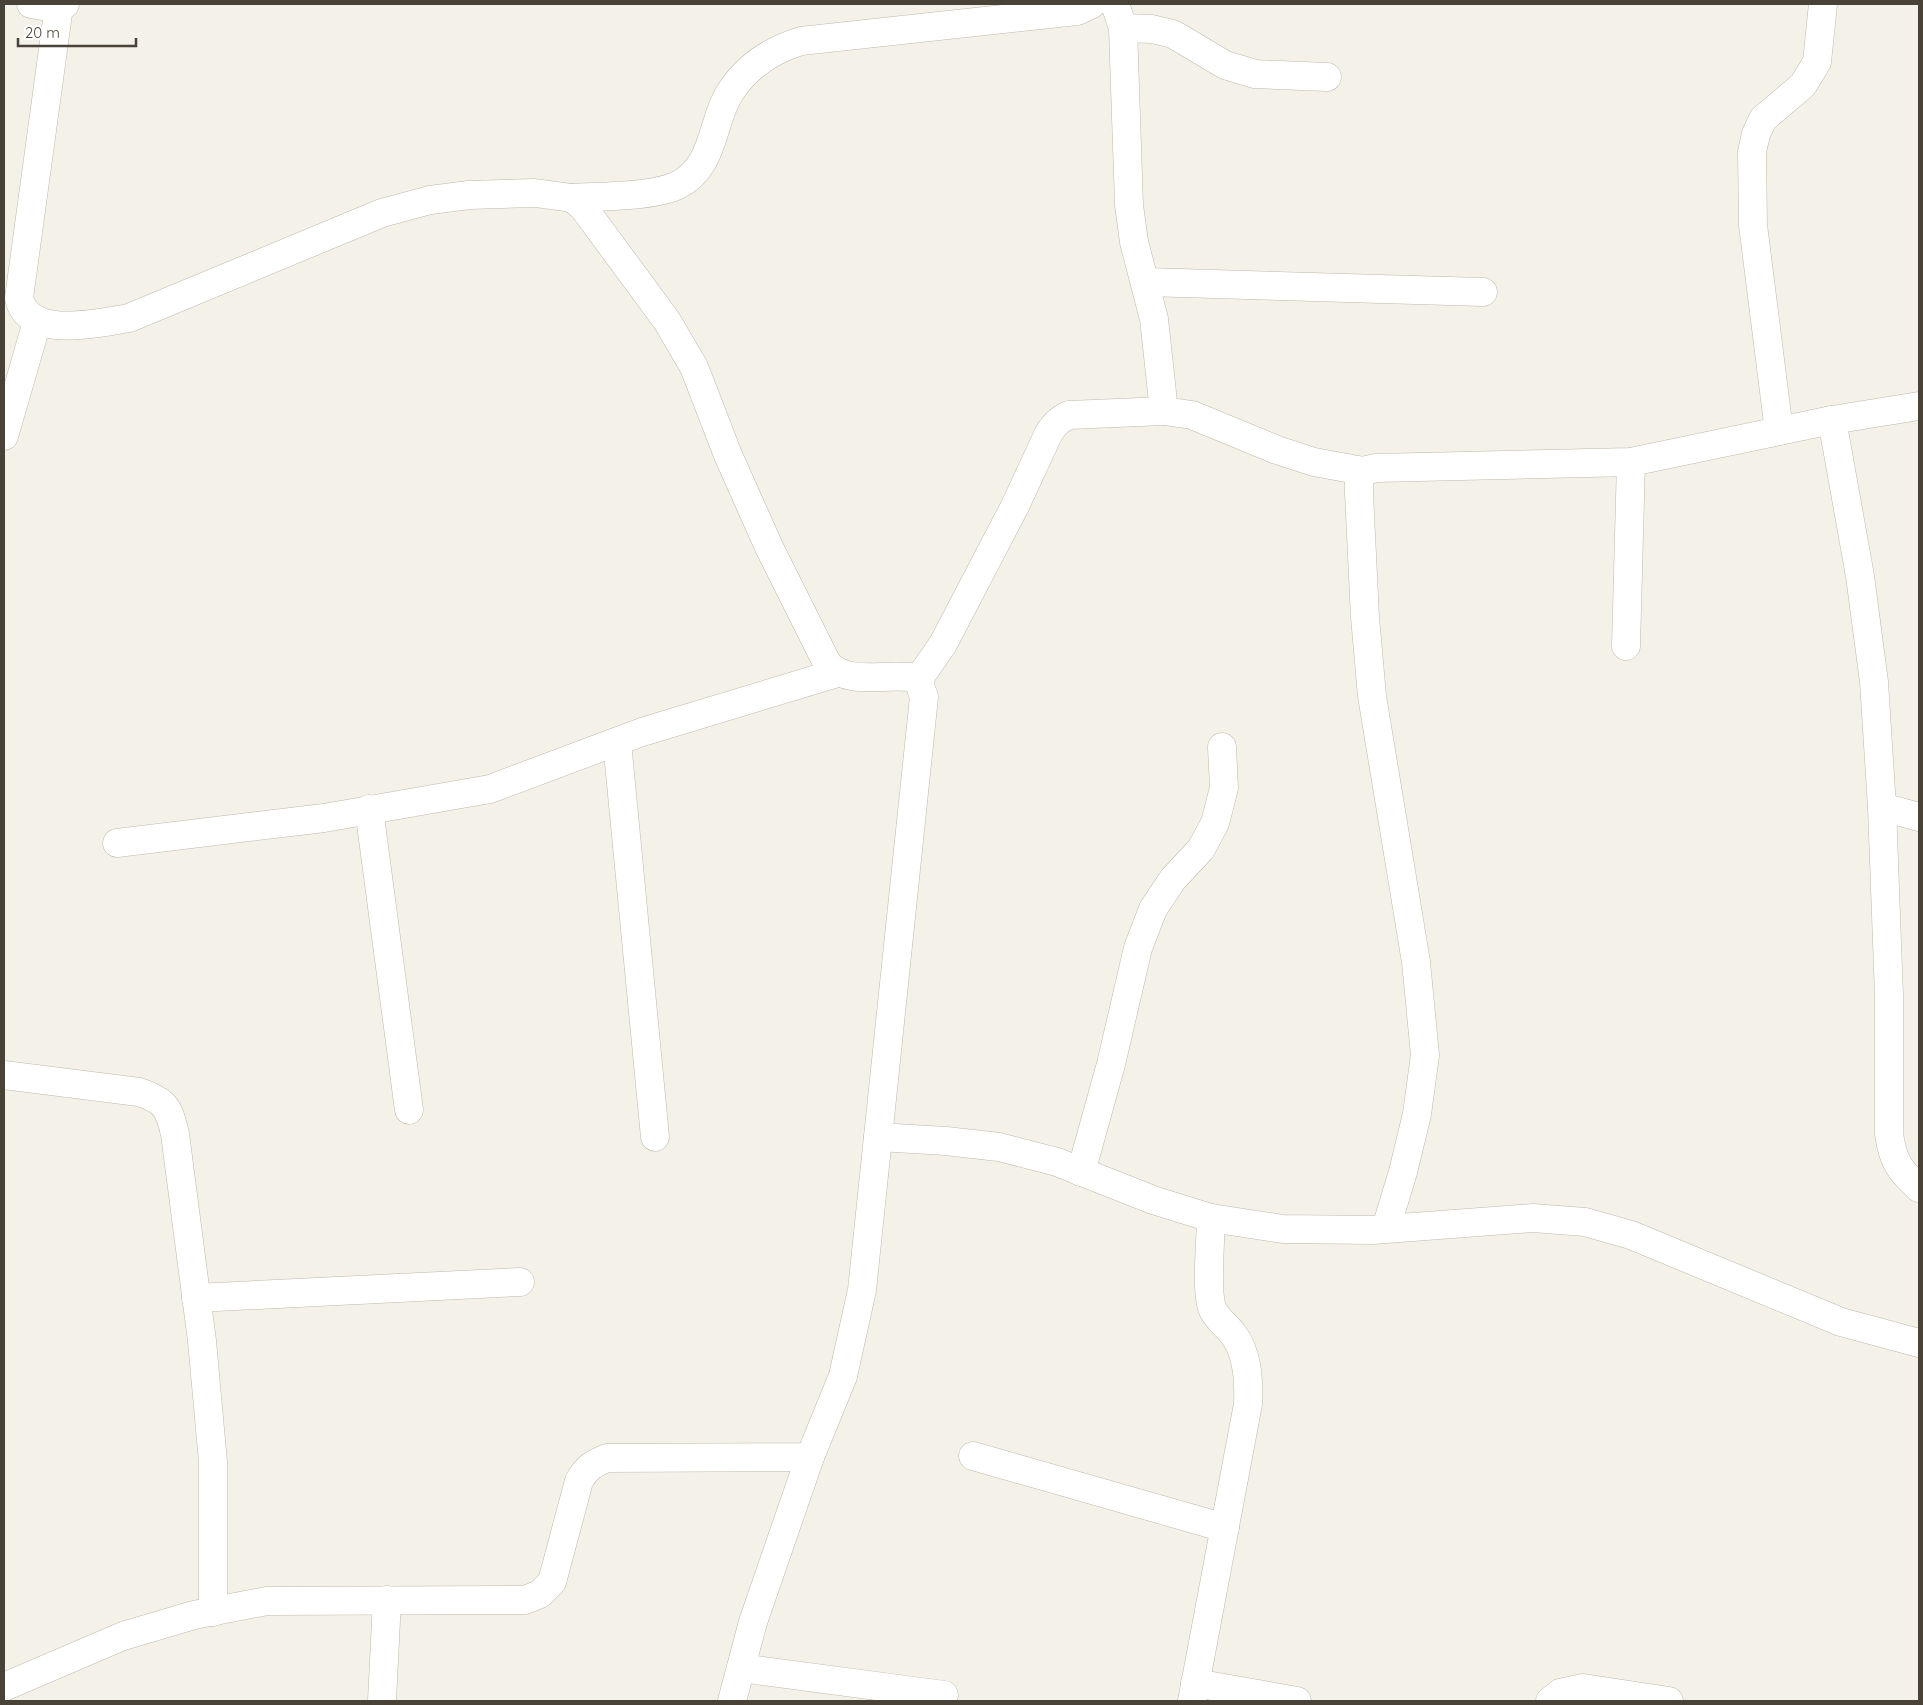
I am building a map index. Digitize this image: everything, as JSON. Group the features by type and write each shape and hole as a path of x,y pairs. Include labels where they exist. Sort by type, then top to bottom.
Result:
{"street":[{"path":"31,4 62,5 12,283 21,307 37,322 56,325 91,325 129,318 382,213 430,200 469,195 535,192 572,198 660,191 678,185 693,174 707,153 730,91 754,64 778,48 801,41 1077,11 1092,4"},
{"path":"1779,431 1752,225 1752,152 1763,119 1803,85 1817,62 1823,4"},
{"path":"1164,411 1154,320 1146,282 1134,242 1129,206 1119,16 1152,29 1173,34 1225,64 1255,74 1327,77"},
{"path":"572,198 582,207 667,321 694,367 728,456 765,538 828,665 837,673 860,678 898,675 918,680"},
{"path":"1146,282 1483,292"},
{"path":"4,436 37,322"},
{"path":"918,680 943,644 1015,506 1053,426 1061,418 1069,415 1164,411 1192,415 1277,450 1314,462 1364,471 1376,468 1631,462 1832,420 1919,406"},
{"path":"1832,420 1862,586 1874,682 1882,807 1889,996 1889,1134 1892,1156 1901,1172 1919,1188"},
{"path":"1626,646 1631,462"},
{"path":"1364,471 1359,479 1359,493 1365,617 1372,696 1416,962 1424,1055 1417,1114 1403,1172 1386,1228"},
{"path":"117,844 324,818 490,789 617,742 837,673"},
{"path":"732,1701 753,1622 810,1457 843,1376 862,1290 924,697 918,680"},
{"path":"617,742 655,1137"},
{"path":"1081,1172 1111,1064 1138,948 1153,909 1173,879 1201,849 1215,823 1224,788 1222,746"},
{"path":"1882,807 1919,818"},
{"path":"368,809 409,1110"},
{"path":"4,1075 139,1092 155,1097 169,1111 175,1134 196,1298 213,1462 213,1612"},
{"path":"878,1137 946,1141 999,1147 1057,1162 1153,1200 1211,1218 1283,1228 1386,1228 1534,1218 1585,1222 1631,1235 1841,1322 1919,1343"},
{"path":"1211,1218 1209,1298 1213,1311 1234,1334 1242,1352 1249,1380 1248,1404 1193,1692 1297,1701"},
{"path":"196,1298 520,1282"},
{"path":"973,1456 1225,1528"},
{"path":"4,1687 123,1636 194,1615 267,1601 525,1600 540,1594 552,1582 579,1480 584,1470 594,1463 607,1458 810,1457"},
{"path":"382,1701 387,1600"},
{"path":"741,1668 944,1695"},
{"path":"1550,1701 1560,1693 1583,1688 1669,1701"}]}
